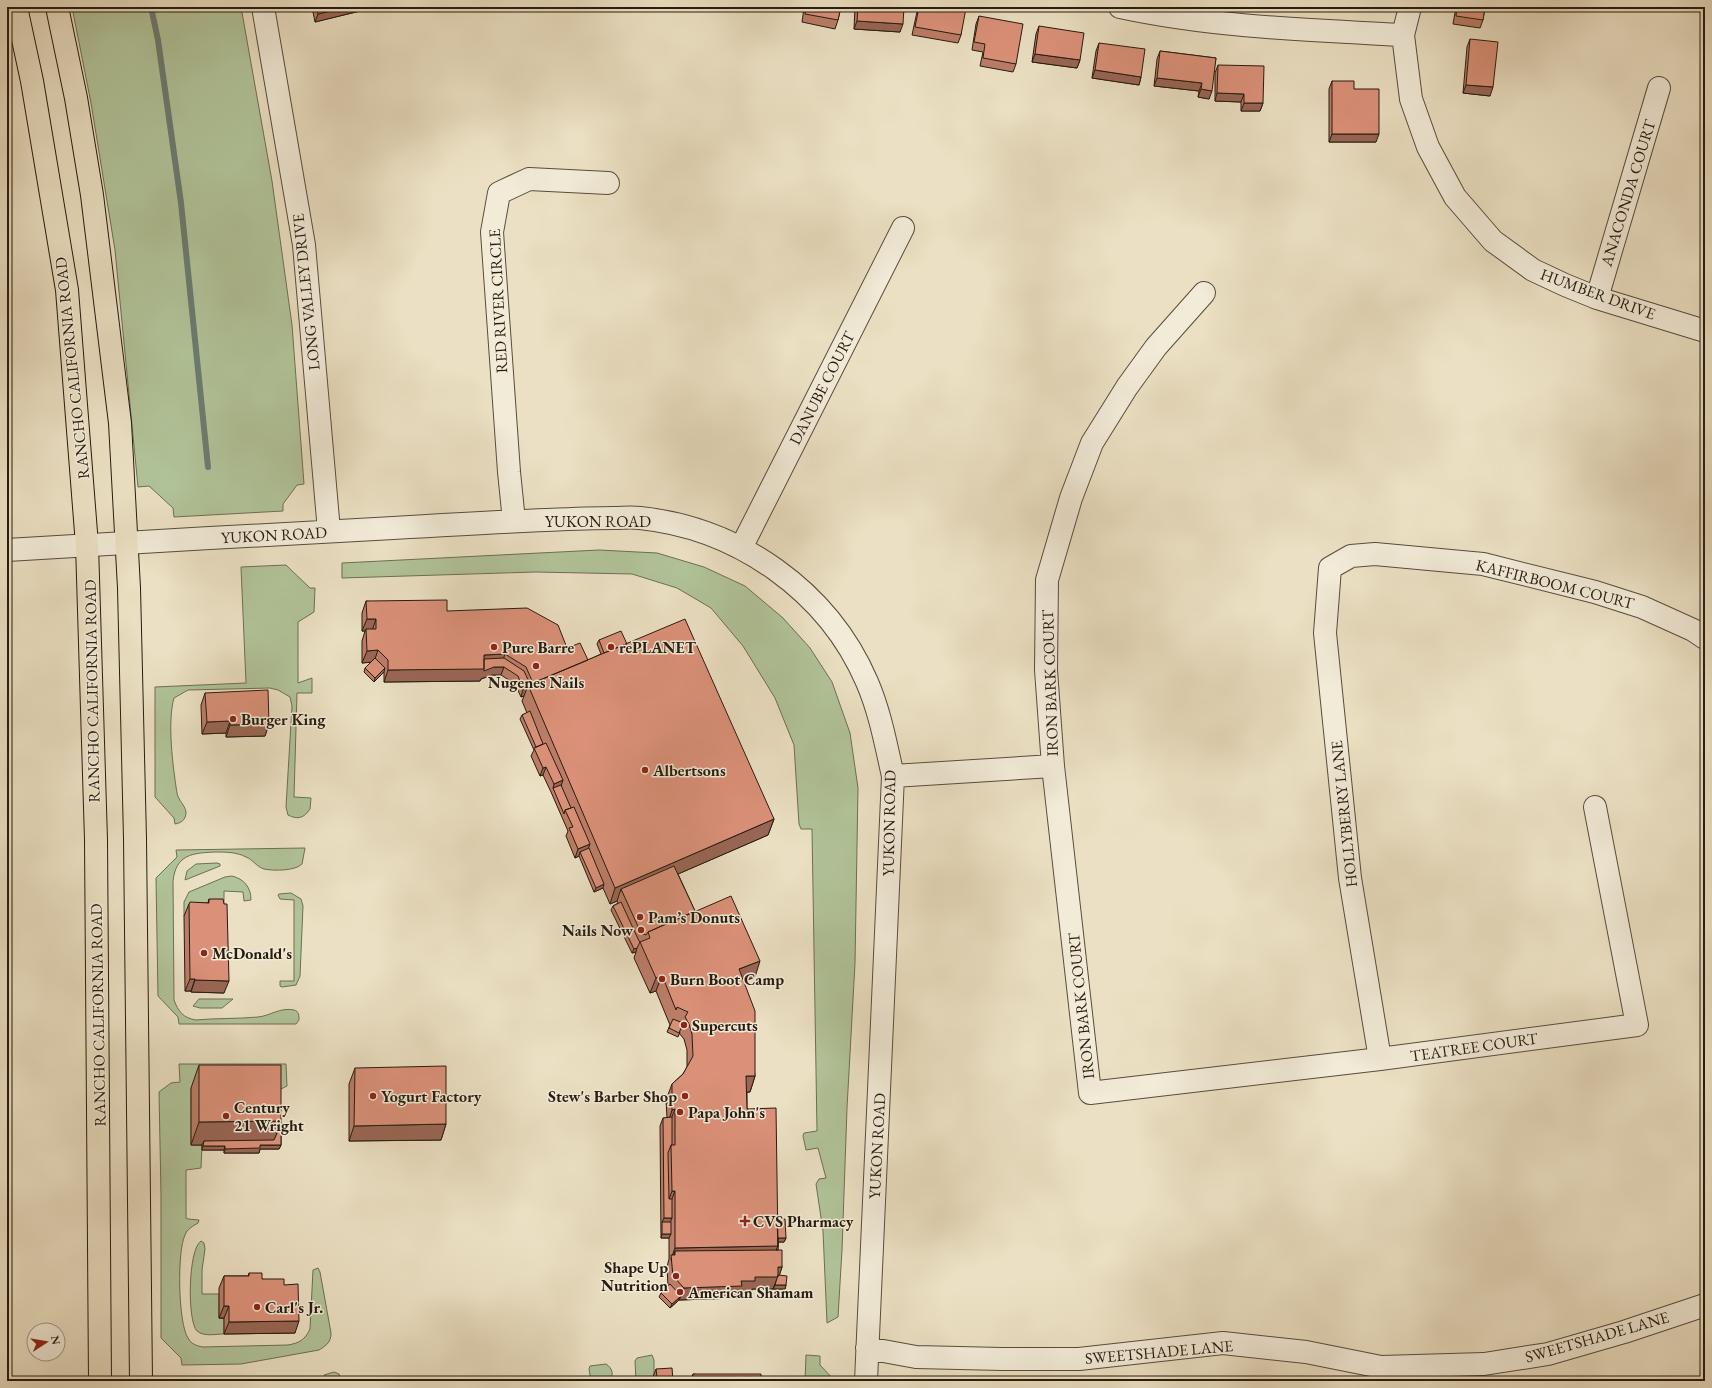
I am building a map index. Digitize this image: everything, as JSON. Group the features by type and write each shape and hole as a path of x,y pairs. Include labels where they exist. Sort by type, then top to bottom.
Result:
{"main road":[{"name":"RANCHO CALIFORNIA ROAD","path":"16,7 32,81 67,290 88,545 96,847 100,1381"},
{"path":"57,7 77,105 92,195 120,423 127,543 135,839 141,1381"}],"street":[{"name":"LONG VALLEY DRIVE","path":"263,7 304,245 329,531"},
{"path":"1120,7 1156,15 1255,27 1403,36"},
{"name":"HUMBER DRIVE","path":"1410,7 1403,36 1411,99 1428,147 1455,197 1493,241 1533,270 1597,298 1705,331"},
{"name":"ANACONDA COURT","path":"1597,298 1660,88"},
{"name":"RED RIVER CIRCLE","path":"514,521 509,472 492,232 498,193 529,179 608,183"},
{"name":"DANUBE COURT","path":"741,548 902,228"},
{"name":"IRON BARK COURT","path":"1090,1093 1053,766 1046,670 1047,580 1071,498 1092,443 1127,387 1156,347 1204,293"},
{"name":"YUKON ROAD","path":"7,550 514,521 638,518 707,532 741,548 764,561 790,580 819,608 845,642 867,682 880,719 893,776 866,1381"},
{"name":"KAFFIRBOOM COURT","path":"1330,568 1351,556 1376,554 1483,564 1595,592 1642,607 1692,630 1705,638"},
{"name":"HOLLYBERRY LANE","path":"1330,568 1325,633 1326,649 1350,878 1380,1059"},
{"path":"893,776 1053,766"},
{"name":"TEATREE COURT","path":"1090,1093 1380,1059 1637,1025 1595,807"},
{"name":"SWEETSHADE LANE","path":"867,1348 916,1357 1079,1359 1223,1343 1306,1352 1381,1367 1484,1364 1548,1354 1624,1332 1705,1305"}],"green space":[{"path":"72,7 241,7 272,181 292,325 304,484 297,485 283,504 283,511 174,517 173,508 149,486 138,487 115,250 91,103"},
{"path":"599,550 657,553 704,567 745,586 783,618 810,648 832,682 850,733 858,788 855,963 838,1317 827,1323 823,1231 816,1184 819,1179 826,1178 818,1148 806,1150 803,1136 804,1133 817,1131 812,829 801,829 799,824 794,745 775,698 743,646 711,608 677,588 632,574 536,572 342,578 342,563"},
{"path":"286,565 310,588 315,588 314,612 298,622 298,683 312,678 312,693 297,693 294,797 311,798 310,809 303,816 298,818 288,815 286,807 292,706 290,697 278,690 270,688 188,690 174,698 172,708 171,745 175,783 178,796 186,812 183,821 175,824 174,818 155,797 155,687 246,683 241,567"},
{"path":"305,848 302,864 295,868 284,870 264,869 248,858 235,853 215,852 193,854 182,860 178,865 173,881 174,1000 184,1016 196,1020 258,1017 289,1009 297,1011 299,1020 296,1024 179,1024 178,1017 158,996 156,878 177,857 176,850"},
{"path":"217,863 220,864 220,866 185,880 187,871 196,864"},
{"path":"232,876 240,879 246,884 250,891 251,900 244,901 243,892 224,891 224,911 184,916 184,902 189,892 225,877"},
{"path":"291,893 301,899 303,906 300,976 296,985 282,987 280,986 280,981 294,981 294,900 280,899 278,895"},
{"path":"199,999 233,999 222,1008 200,1008 193,1006"},
{"path":"179,1064 286,1064 287,1086 279,1090 191,1088 191,1144 202,1145 201,1168 186,1170 186,1218 199,1220 198,1223 187,1231 182,1243 180,1271 181,1303 182,1318 188,1338 194,1344 203,1347 288,1345 298,1342 306,1336 310,1329 313,1270 318,1268 331,1333 328,1343 319,1350 241,1364 182,1365 181,1358 161,1338 159,1092 171,1083 180,1082"},
{"path":"201,1241 204,1243 205,1249 202,1270 202,1294 219,1294 219,1318 224,1318 224,1334 203,1334 197,1331 194,1325 190,1300 191,1270 193,1257"},
{"path":"652,1355 654,1360 654,1381 636,1381 635,1361 637,1358"},
{"path":"806,1355 820,1356 820,1365 835,1381 805,1381"},
{"path":"606,1364 612,1371 611,1378 605,1381 591,1381 590,1366"},
{"path":"334,1372 339,1374 341,1381 327,1381 324,1375"}],"building":[{"path":"316,7 347,7 318,14"},
{"path":"806,7 841,7 838,20 805,14"},
{"path":"858,7 904,7 903,24 857,21"},
{"path":"919,7 966,8 961,35 915,27"},
{"path":"1457,7 1485,7 1483,20 1456,16"},
{"path":"979,16 1023,24 1016,64 983,58 985,44 974,42"},
{"path":"1039,26 1084,33 1080,60 1035,54"},
{"path":"1470,39 1498,42 1493,87 1466,85"},
{"path":"1099,43 1145,49 1141,77 1095,70"},
{"path":"1160,51 1216,58 1212,91 1201,89 1202,83 1157,78"},
{"path":"1218,65 1264,66 1263,103 1244,103 1244,94 1217,93"},
{"path":"1332,81 1354,81 1354,89 1379,89 1379,134 1332,134"},
{"path":"447,600 447,611 527,608 558,625 567,648 580,643 588,660 533,683 526,667 505,654 484,655 484,669 388,670 388,660 378,650 367,651 366,629 376,629 376,619 367,619 366,601"},
{"name":"Albertsons","path":"685,619 774,819 615,888 528,685"},
{"name":"rePLANET","path":"621,631 627,644 604,653 599,640"},
{"path":"375,658 385,668 375,678 365,668"},
{"path":"504,658 524,671 530,684 527,688 523,689 518,676 504,667 494,667 484,671 484,659"},
{"path":"268,690 269,724 230,725 230,721 207,722 205,693"},
{"path":"530,711 543,744 536,747 522,715"},
{"path":"546,743 563,780 554,784 546,767 543,768 534,748"},
{"path":"561,785 571,808 565,810 564,814 553,788"},
{"path":"574,807 590,844 578,849 569,828 573,827 565,810"},
{"path":"589,848 604,884 596,888 580,852"},
{"path":"674,866 695,911 648,932 646,935 641,933 621,889"},
{"path":"731,896 760,961 739,969 755,1011 755,1076 746,1076 747,1109 776,1108 778,1246 675,1248 675,1191 672,1191 671,1145 675,1145 675,1109 672,1110 672,1084 683,1074 693,1056 692,1034 685,1017 688,1012 677,1007 676,1010 662,975 656,978 640,942 650,938 648,932"},
{"name":"McDonald's","path":"209,899 223,899 224,904 227,904 229,981 190,979 189,904 190,902 209,903"},
{"path":"621,902 640,942 637,948 634,949 613,906"},
{"path":"673,1019 683,1023 679,1033 669,1028"},
{"path":"199,1065 281,1065 281,1121 199,1122"},
{"path":"446,1066 446,1124 354,1126 355,1068"},
{"path":"672,1117 672,1145 668,1153 669,1199 672,1199 672,1218 664,1218 663,1118"},
{"path":"281,1124 281,1145 260,1145 260,1148 225,1149 225,1146 203,1146 204,1141 274,1140"},
{"path":"785,1219 786,1238 778,1238 778,1246 777,1220"},
{"path":"662,1222 671,1222 671,1234 662,1234"},
{"path":"782,1250 782,1267 778,1267 778,1277 755,1277 755,1281 741,1281 742,1286 684,1288 673,1276 671,1255 675,1255 675,1251"},
{"name":"Carl's Jr.","path":"249,1273 262,1273 262,1279 284,1279 284,1285 298,1284 299,1321 229,1322 229,1306 224,1306 224,1276 249,1276"},
{"path":"778,1275 787,1276 786,1285 775,1285"},
{"path":"670,1284 681,1296 672,1304 661,1293"},
{"path":"672,1368 673,1381 651,1381 650,1377 657,1377 656,1369"},
{"path":"693,1374 761,1374 761,1381 693,1381"}],"waterway":[{"path":"151,7 158,40 181,203 208,467"}],"place":[{"name":"Pure Barre","path":"494,647"},
{"name":"rePLANET","path":"611,647"},
{"name":"Nugenes Nails","path":"536,666"},
{"name":"Burger King","path":"233,719"},
{"name":"Albertsons","path":"645,770"},
{"name":"Pam’s Donuts","path":"640,917"},
{"name":"Nails Now","path":"641,930"},
{"name":"McDonald's","path":"204,953"},
{"name":"Burn Boot Camp","path":"662,979"},
{"name":"Supercuts","path":"684,1025"},
{"name":"Yogurt Factory","path":"373,1096"},
{"name":"Stew's Barber Shop","path":"685,1096"},
{"name":"Papa John's","path":"680,1112"},
{"name":"Century 21 Wright","path":"226,1116"},
{"name":"CVS Pharmacy","path":"745,1221"},
{"name":"Shape Up Nutrition","path":"676,1276"},
{"name":"American Shamam","path":"680,1292"},
{"name":"Carl's Jr.","path":"257,1307"}]}
